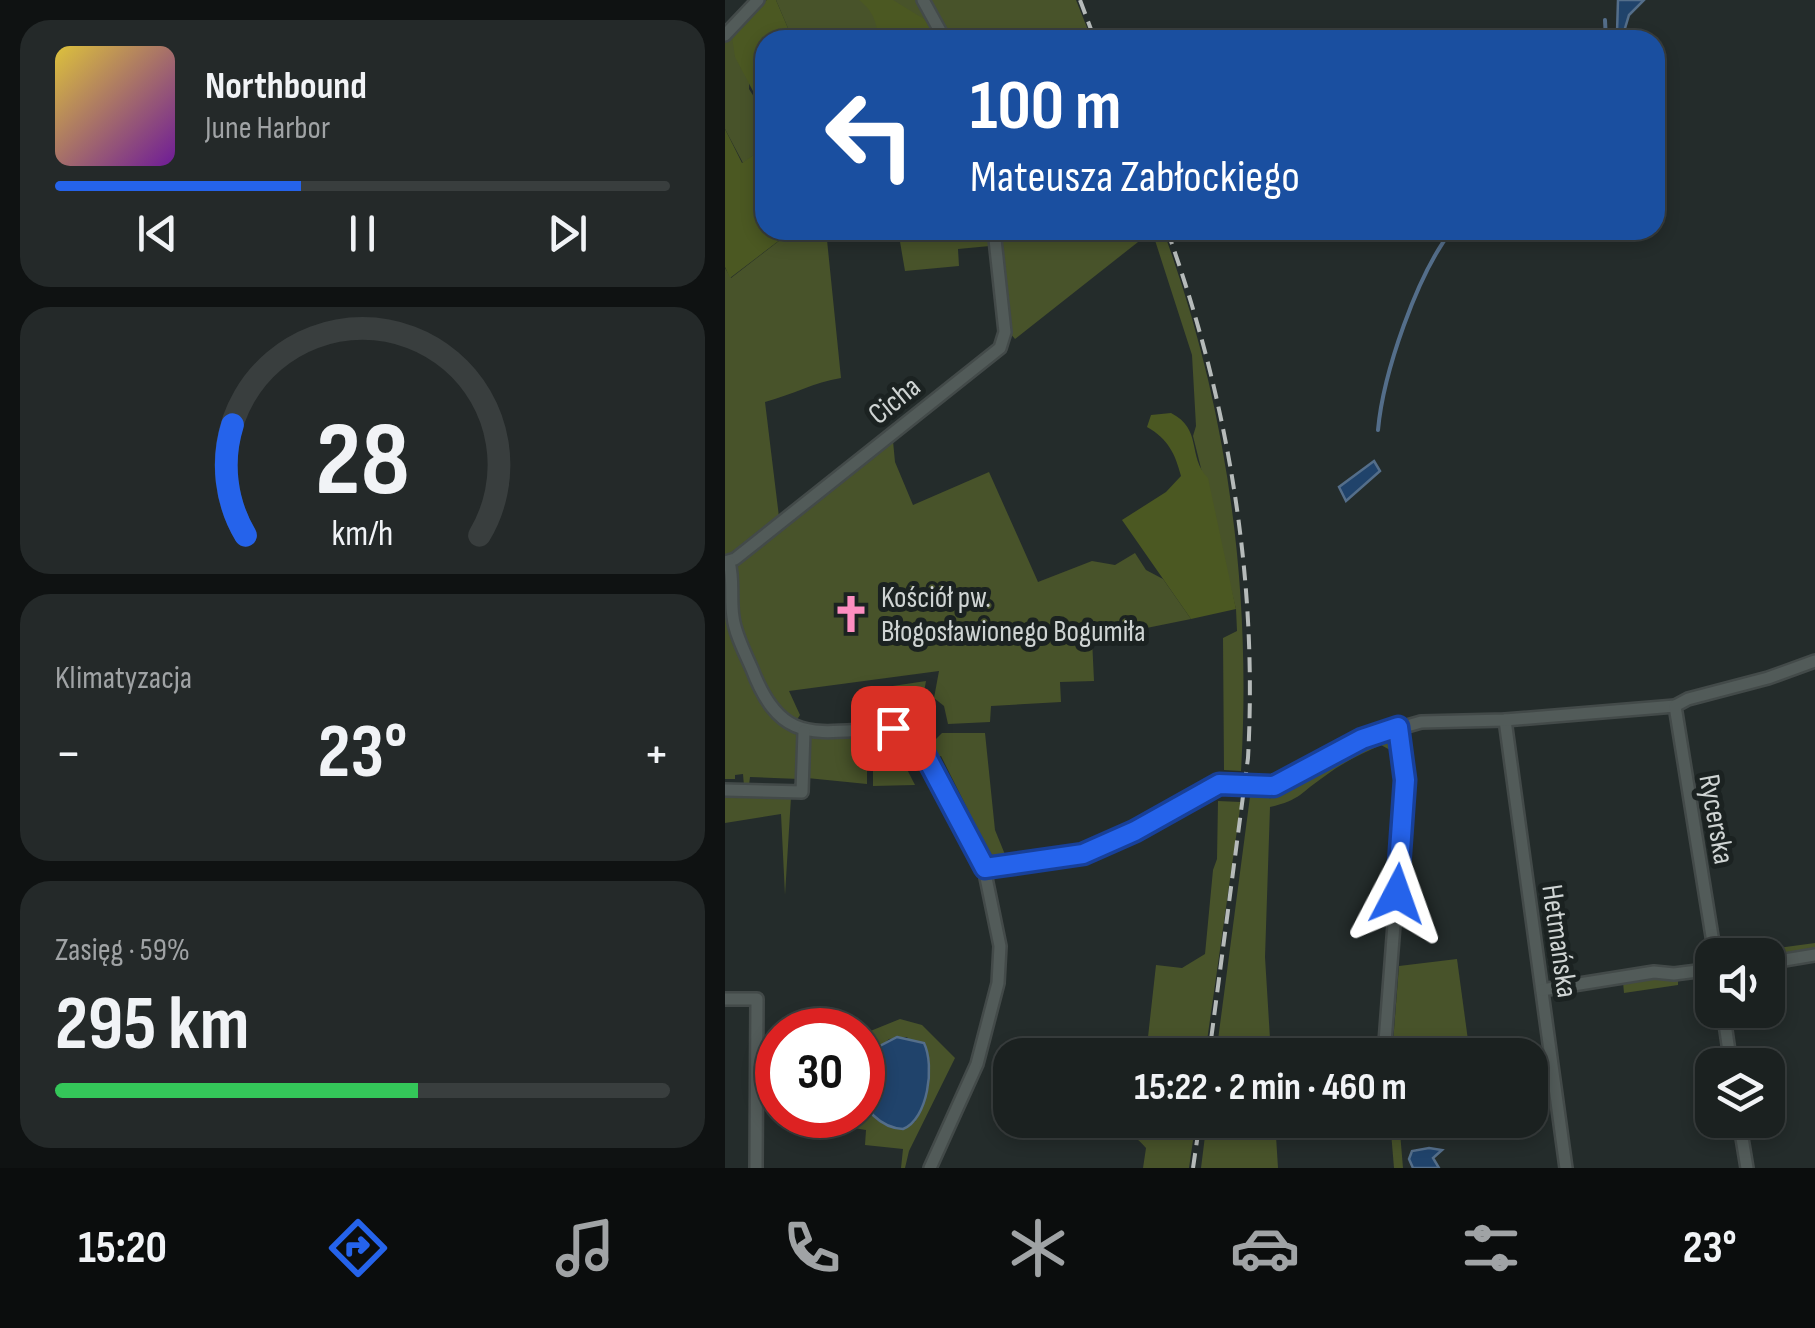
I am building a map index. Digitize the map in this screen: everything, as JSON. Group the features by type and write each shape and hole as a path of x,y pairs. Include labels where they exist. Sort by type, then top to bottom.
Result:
{"street":[{"path":"725,35 757,0"},
{"path":"923,0 938,30"},
{"name":"Cicha","path":"727,562 999,348 1005,332 995,240"},
{"path":"727,562 733,619 772,710 785,723 804,730 893,728 914,734 985,868 999,933 997,983 977,1064 931,1168"},
{"path":"985,868 1083,854 1135,831 1219,784 1274,786 1362,739 1398,727 1421,722 1505,720 1675,706 1688,698 1815,661"},
{"name":"Rycerska","path":"1675,706 1712,938"},
{"name":"Hetmańska","path":"1505,720 1566,1168"},
{"path":"1385,1038 1405,780 1398,727"},
{"path":"725,790 802,792 804,730"},
{"path":"1785,959 1815,955"},
{"path":"1542,990 1654,972 1695,971"},
{"path":"725,999 757,999 756,1168"},
{"path":"1742,1138 1747,1168"}],"green space":[{"path":"761,0 767,0 752,10 749,89 755,98 755,154 743,163 725,129 725,39"},
{"path":"767,0 776,0 789,30 755,30 755,95 735,57 732,37 752,10"},
{"path":"776,0 919,0 936,30 789,30"},
{"path":"859,0 893,0 924,19 930,30 877,30 868,8"},
{"path":"925,0 1076,0 1088,30 942,30"},
{"path":"725,129 742,163 755,154 755,240 780,240 730,278 725,267"},
{"path":"780,240 827,240 841,378 765,402 779,517 725,558 725,268 731,278"},
{"path":"900,240 990,240 990,246 958,249 959,266 905,271"},
{"path":"998,240 1141,240 1015,339 1009,332"},
{"path":"1155,240 1166,240 1185,296 1204,362 1230,496 1242,633 1241,771 1224,770 1223,638 1237,631 1236,609 1193,436 1196,426 1192,355"},
{"path":"1171,413 1187,427 1208,478 1236,609 1191,619 1122,520 1166,492 1181,476 1170,447 1147,427 1151,415"},
{"path":"893,441 895,462 913,505 989,472 1038,582 1092,561 1115,565 1135,553 1146,570 1163,579 1191,619 1092,639 1094,681 1060,682 1061,702 991,706 990,722 948,724 944,706 934,698 939,671 789,691 800,715 796,721 776,706 767,693 745,646 737,613 734,565"},
{"path":"725,570 735,632 768,710 800,737 799,779 750,777 749,785 744,786 743,774 725,779"},
{"path":"926,681 924,692 904,695 902,721 892,722 886,687"},
{"path":"942,733 985,733 995,830 1006,857 993,856 976,837 980,834 941,756 936,758 934,741"},
{"path":"811,734 867,734 867,784 807,778"},
{"path":"873,734 889,734 915,785 873,786"},
{"path":"1389,736 1390,750 1381,745 1366,752 1295,798 1270,807 1265,957 1270,1038 1218,1038 1251,789 1268,791 1270,799 1272,792 1364,743"},
{"path":"725,796 791,797 785,895 781,814 725,823"},
{"path":"1218,801 1241,802 1207,1038 1148,1038 1156,965 1182,968 1205,954 1217,859"},
{"path":"1815,943 1815,950 1785,954 1785,947"},
{"path":"1457,959 1468,1038 1393,1038 1399,966"},
{"path":"1690,978 1678,981 1678,985 1624,993 1623,982"},
{"path":"900,1019 922,1025 955,1058 909,1151 905,1168 901,1168 903,1149 865,1145 865,1138 885,1138 885,1118 915,1122 927,1086 927,1072 907,1037 885,1043 885,1025"},
{"path":"1134,1138 1193,1138 1189,1168 1143,1168 1146,1148"},
{"path":"1205,1138 1276,1138 1278,1168 1201,1168"},
{"path":"1392,1138 1400,1138 1403,1168 1394,1168"}],"water":[{"path":"1618,0 1644,0 1629,15 1624,30 1617,30"},
{"path":"1374,461 1380,471 1346,501 1339,487"},
{"path":"897,1037 924,1043 927,1053 929,1078 924,1103 912,1123 903,1129 885,1123 885,1043"},
{"path":"1442,1150 1433,1158 1439,1168 1413,1168 1409,1159 1412,1151"}],"waterway":[{"path":"1605,20 1606,30"},
{"path":"1378,430 1387,381 1404,326 1426,272 1445,240"}],"railway":[{"path":"1080,0 1091,30"},
{"path":"1170,240 1207,358 1222,424 1243,556 1248,623 1248,758 1211,1038"},
{"path":"1193,1168 1197,1138"}],"place":[{"name":"Kościół pw. Błogosławionego Bogumiła","path":"851,614"}],"route":[{"path":"893,728 914,734 985,868 1083,854 1135,831 1219,784 1274,786 1362,739 1398,727 1405,780 1397,894"}]}
